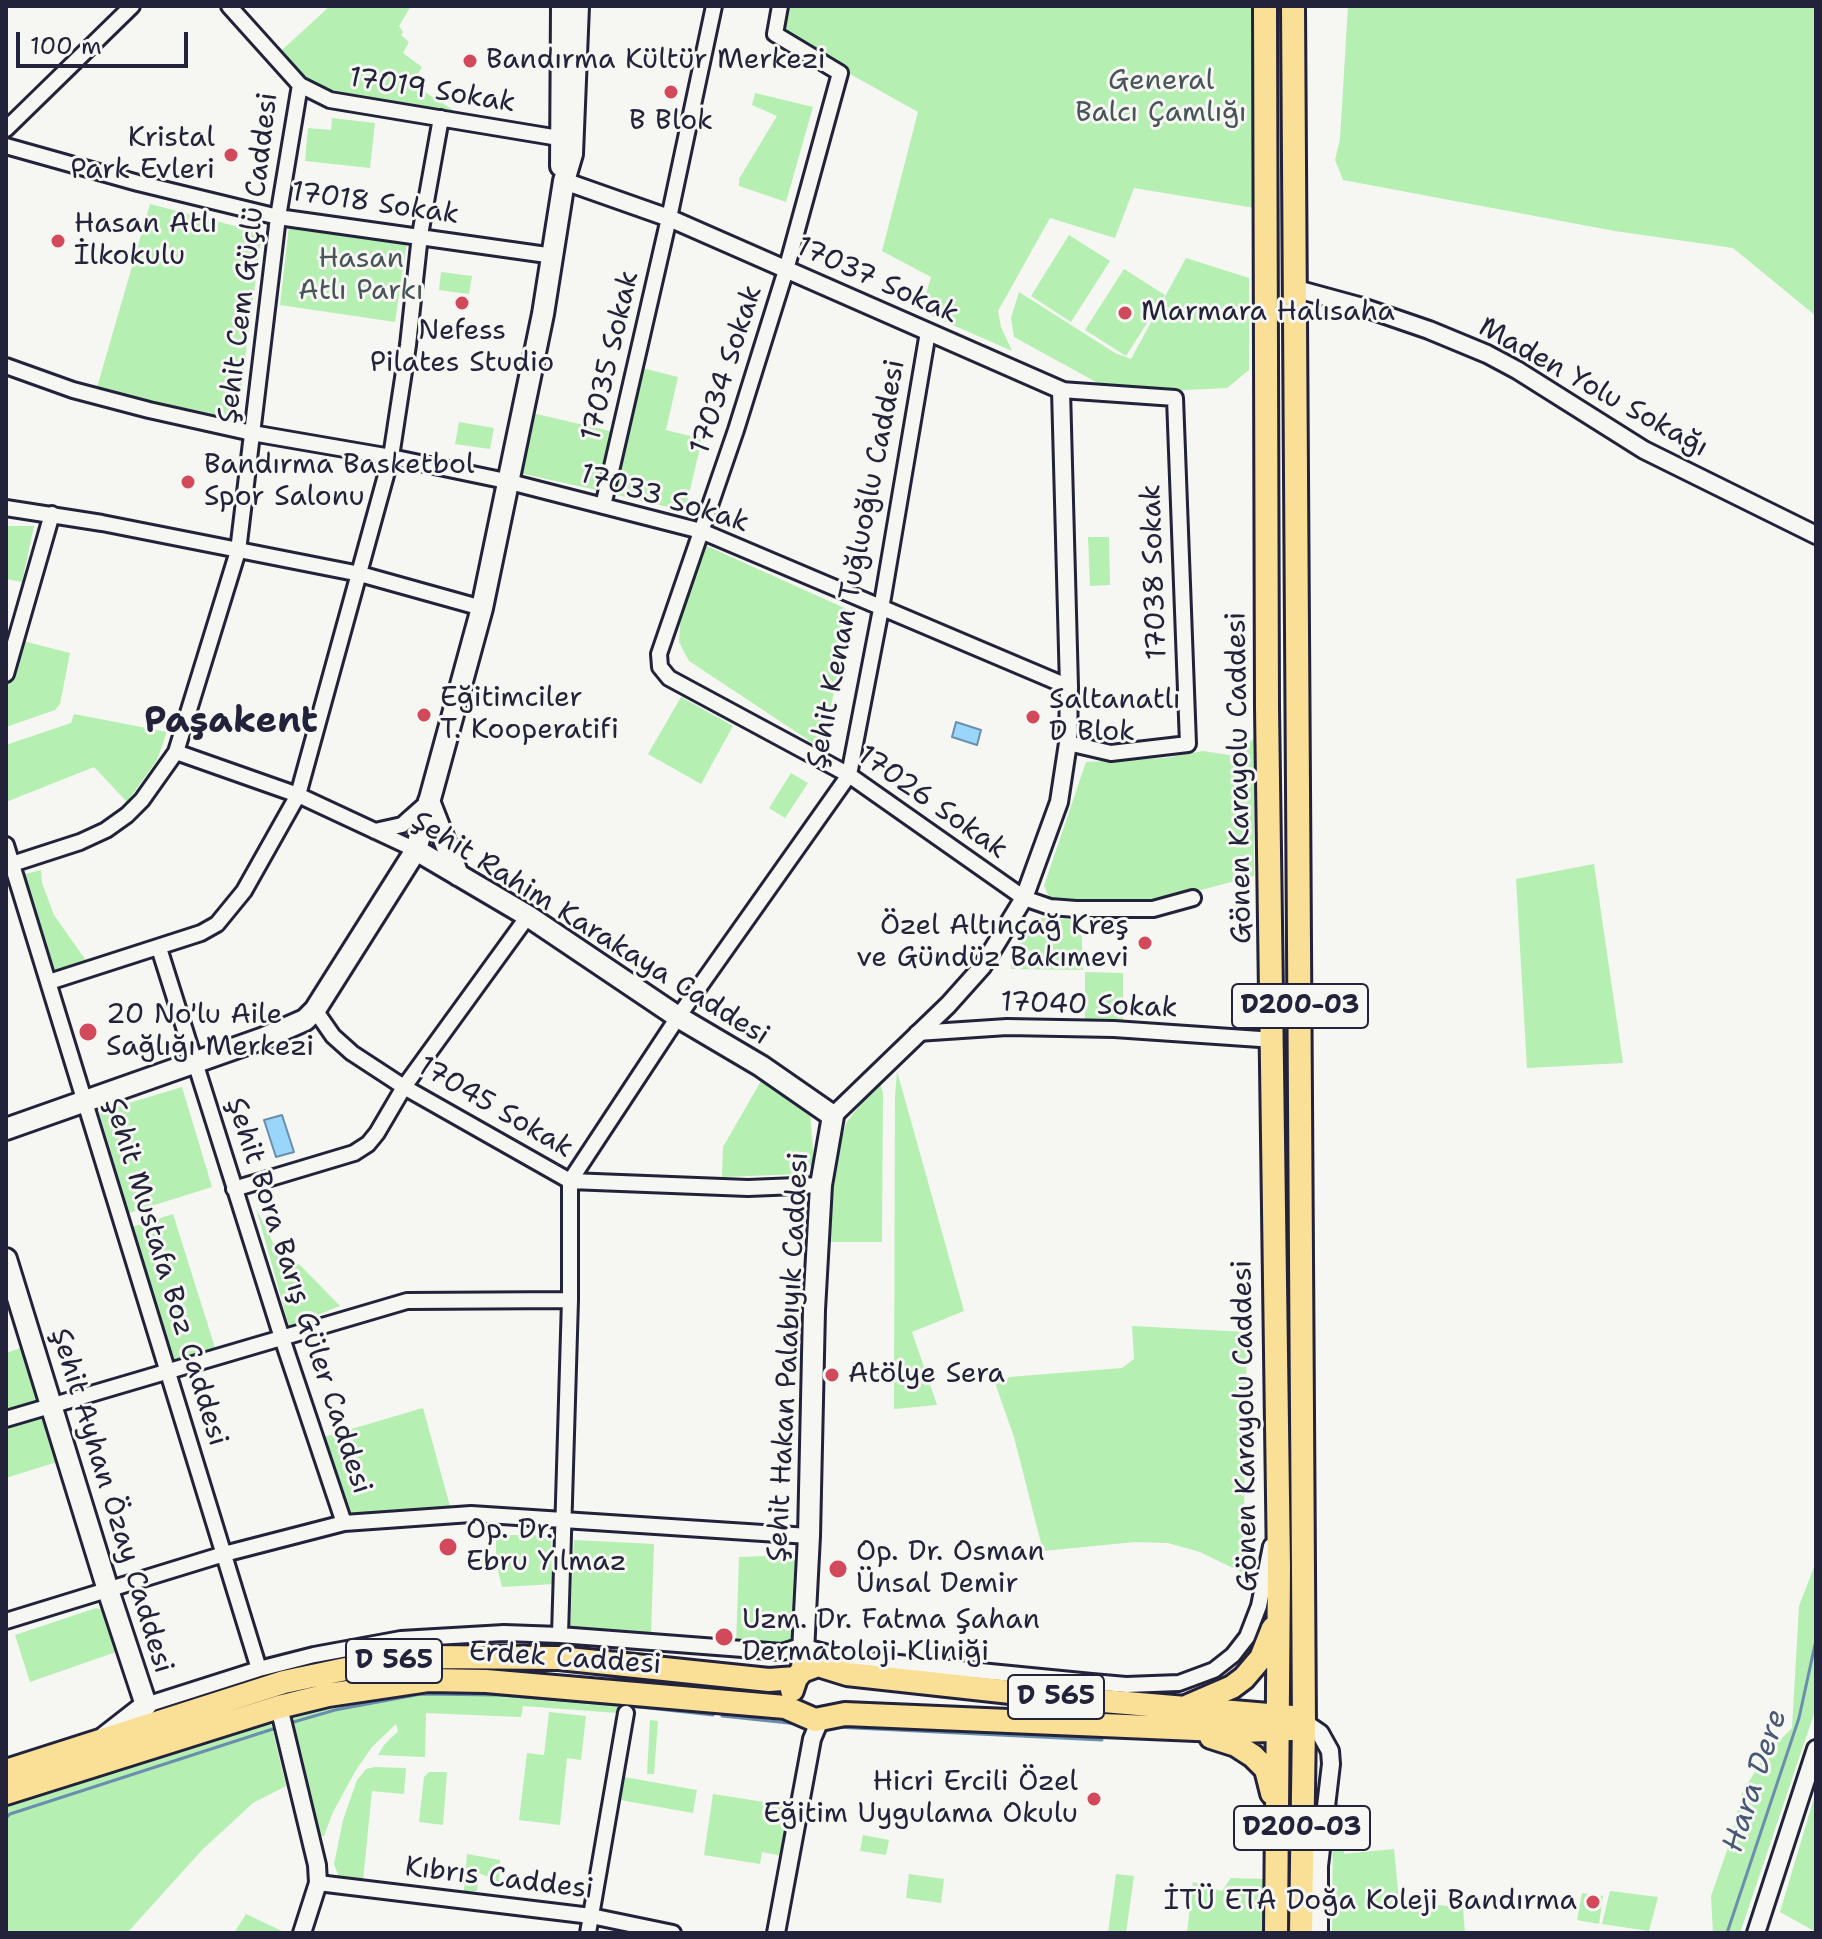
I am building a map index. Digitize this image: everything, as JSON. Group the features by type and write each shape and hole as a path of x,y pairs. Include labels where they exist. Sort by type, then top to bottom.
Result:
{"highway":[{"name":"Gönen Karayolu Caddesi","path":"1293,6 1304,1723 1301,1933"},
{"name":"Gönen Karayolu Caddesi","path":"1265,11 1269,811 1279,1567 1276,1933"},
{"path":"1265,11 1274,68 1276,274 1283,284 1293,288"},
{"path":"1265,195 1255,252 1253,371 1258,754 1269,811"},
{"path":"1266,312 1273,289 1293,288"},
{"path":"1183,1718 1244,1678 1267,1647 1278,1599"},
{"name":"Erdek Caddesi","path":"6,1771 284,1682 355,1667 426,1657 559,1658 769,1680 809,1664 847,1674 1041,1696 1183,1718"},
{"path":"809,1664 845,1684 846,1693 845,1702 815,1721 791,1695 809,1664"},
{"name":"Erdek Caddesi","path":"6,1793 279,1707 375,1687 428,1680 486,1681 785,1707 815,1721 845,1714 1011,1720 1183,1718 1279,1723"},
{"name":"D 565","path":"1279,1723 1292,1717 1304,1723"},
{"path":"1183,1718 1236,1745 1266,1769 1272,1783 1275,1833"}],"main road":[{"path":"562,6 559,138 564,181"},
{"path":"6,1129 305,1020 315,1010 416,850 482,608 554,256 573,140 578,6"},
{"path":"429,801 458,875"},
{"name":"Şehit Rahim Karakaya Caddesi","path":"416,850 528,916 833,1116"},
{"name":"Şehit Hakan Palabıyık Caddesi","path":"809,1664 814,1310 821,1185 833,1116"},
{"name":"Şehit Ayhan Özay Caddesi","path":"6,1259 146,1705 102,1740"}],"street":[{"path":"6,129 132,6"},
{"name":"Şehit Cem Güçlü Caddesi","path":"9,865 80,842 106,830 142,800 176,752 238,551 278,217 300,85 229,6"},
{"name":"17035 Sokak","path":"603,506 714,6"},
{"name":"17034 Sokak","path":"660,667 659,654 786,270 840,73 775,34 780,6"},
{"name":"17019 Sokak","path":"300,85 330,100 559,138"},
{"path":"49,982 159,948 217,924 244,891 298,795 391,457 420,235 441,118"},
{"name":"17018 Sokak","path":"6,146 138,183 278,217 554,256"},
{"name":"17037 Sokak","path":"564,181 669,218 1061,390 1175,398"},
{"name":"Maden Yolu Sokağı","path":"1293,288 1359,306 1487,354 1644,450 1816,535"},
{"name":"Şehit Kenan Tuğluoğlu Caddesi","path":"570,1181 678,1017 849,775 928,332"},
{"name":"17033 Sokak","path":"6,366 73,390 252,433 506,481 701,531 1069,687"},
{"name":"Şehit Hakan Palabıyık Caddesi","path":"833,1116 948,1005 982,967 1024,898 1059,802 1068,743 1069,687 1061,390"},
{"name":"17038 Sokak","path":"1068,743 1111,753 1188,744 1175,398"},
{"path":"6,508 52,514 360,574 482,608"},
{"path":"6,674 52,514"},
{"name":"17026 Sokak","path":"660,667 669,678 849,775 1024,898 1050,907 1107,909 1153,909 1193,898"},
{"name":"Şehit Rahim Karakaya Caddesi","path":"176,752 298,795 416,850"},
{"path":"375,831 402,825 429,801"},
{"name":"Şehit Mustafa Boz Caddesi","path":"6,845 9,865 49,982 259,1669"},
{"path":"234,1189 361,1149 377,1133 404,1087 528,916"},
{"name":"Şehit Bora Barış Güler Caddesi","path":"159,948 234,1189 344,1523"},
{"name":"17045 Sokak","path":"315,1010 333,1036 352,1053 404,1087 570,1181 732,1188 821,1185"},
{"name":"17040 Sokak","path":"917,1033 1007,1027 1114,1029 1260,1039"},
{"path":"560,1635 570,1300 570,1181"},
{"path":"6,1419 407,1301 570,1300"},
{"path":"146,1705 314,1655 401,1639 504,1633 782,1652 809,1664 848,1658 1126,1685 1191,1680 1224,1663 1240,1647 1252,1627 1278,1510"},
{"path":"6,1621 224,1554 344,1523 471,1514 809,1536"},
{"path":"1279,1567 1287,1707 1320,1733 1330,1751 1319,1866 1319,1933"},
{"path":"279,1707 315,1849 318,1883 302,1933"},
{"path":"588,1933 626,1713"},
{"path":"776,1933 815,1721"},
{"path":"1756,1933 1816,1749"},
{"name":"Kıbrıs Caddesi","path":"318,1883 591,1916 673,1933"}],"green space":[{"path":"330,6 411,6 399,26 403,32 401,35 409,42 403,53 422,67 412,84 461,115 350,100 313,85 303,77 282,50"},
{"name":"General Balcı Çamlığı","path":"783,6 1253,6 1255,208 1134,188 1115,238 1050,218 998,311 1001,327 1012,351 921,311 931,277 882,251 918,112 784,37 778,27"},
{"path":"1348,6 1816,6 1816,316 1733,248 1615,231 1343,180 1335,160 1340,139"},
{"path":"755,93 813,107 786,202 739,186 739,179 777,116 752,105"},
{"path":"332,118 375,123 370,168 305,161 308,128 331,130"},
{"path":"150,204 262,233 237,418 96,391"},
{"name":"Hasan Atlı Parkı","path":"289,226 407,242 395,322 280,305"},
{"name":"Marmara Halısaha","path":"1069,235 1110,261 1071,322 1031,296"},
{"path":"1186,258 1249,278 1249,370 1227,388 1164,391 1107,388 1014,337 1011,318 1019,292 1115,353 1131,359"},
{"name":"Marmara Halısaha","path":"1124,269 1165,295 1126,356 1085,330"},
{"path":"441,272 472,276 469,294 439,290"},
{"path":"642,368 678,377 666,430 702,439 685,511 613,494"},
{"path":"532,413 614,432 601,491 519,473"},
{"path":"459,422 494,428 490,449 455,444"},
{"path":"6,526 34,526 22,582 6,579"},
{"path":"1088,537 1109,537 1110,585 1090,586"},
{"path":"698,542 851,611 822,749 689,661 679,642 681,614"},
{"path":"23,641 70,653 60,704 55,710 6,727 6,684 13,675"},
{"path":"681,697 733,726 701,784 648,754"},
{"path":"74,714 167,732 157,760 127,802 94,767 6,802 6,745 71,723"},
{"path":"1254,738 1254,876 1163,900 1065,902 1050,899 1044,886 1086,762 1165,758 1203,751 1235,756"},
{"path":"791,773 808,783 785,818 769,808"},
{"path":"1594,864 1623,1063 1527,1068 1516,879"},
{"path":"41,870 42,883 54,915 87,962 52,976 21,875"},
{"path":"1041,918 1081,920 1083,970 1011,969 1010,953"},
{"path":"1085,972 1123,973 1123,1022 1085,1022"},
{"path":"897,1071 964,1311 912,1332 937,1405 894,1409 895,1095"},
{"path":"761,1081 810,1113 814,1162 802,1174 722,1177 723,1147"},
{"path":"879,1081 883,1093 882,1242 827,1242 830,1180 846,1123"},
{"path":"182,1087 212,1187 129,1213 99,1112"},
{"path":"256,1208 275,1247 301,1266 340,1306 289,1326"},
{"path":"173,1214 216,1351 176,1364 132,1227"},
{"path":"1132,1326 1247,1332 1243,1573 1200,1552 1168,1543 1135,1542 1043,1551 1014,1437 994,1380 1003,1383 1009,1377 1122,1368 1134,1359"},
{"path":"27,1346 43,1400 6,1410 6,1353"},
{"path":"423,1408 451,1510 349,1515 324,1437"},
{"path":"46,1417 60,1461 6,1478 6,1429"},
{"path":"496,1535 537,1535 551,1539 554,1584 502,1587 496,1562"},
{"path":"574,1540 654,1544 651,1635 570,1631"},
{"path":"768,1556 794,1560 801,1565 799,1643 782,1651 736,1648 739,1557"},
{"path":"1816,1562 1816,1708 1740,1933 1713,1933 1711,1896 1731,1839 1742,1793 1765,1755 1792,1728 1799,1606"},
{"path":"96,1608 104,1611 119,1651 30,1682 15,1635"},
{"path":"400,1689 620,1697 617,1713 523,1706 521,1717 426,1713 425,1757 378,1755 398,1731 396,1724 372,1747 356,1770 324,1836 319,1836 289,1718 301,1712"},
{"path":"549,1712 586,1716 581,1760 567,1758 560,1825 519,1820 527,1753 544,1755"},
{"path":"270,1719 286,1786 253,1803 202,1850 127,1933 6,1933 6,1805"},
{"path":"650,1720 658,1721 654,1774 647,1774"},
{"path":"406,1768 404,1794 372,1791 363,1880 339,1877 334,1864 343,1820 357,1780 366,1769"},
{"path":"429,1772 447,1772 443,1825 419,1822 424,1777"},
{"path":"624,1777 697,1790 693,1813 620,1800"},
{"path":"1816,1791 1816,1932 1780,1912"},
{"path":"713,1794 790,1806 782,1856 762,1852 760,1864 704,1855"},
{"path":"1333,1801 1343,1806 1344,1854 1394,1849 1399,1900 1463,1908 1465,1933 1332,1933"},
{"path":"863,1835 889,1840 886,1855 860,1851"},
{"path":"467,1854 500,1860 499,1882 479,1873 477,1891 464,1891"},
{"path":"909,1874 944,1879 941,1903 906,1898"},
{"path":"1116,1874 1134,1876 1126,1933 1108,1933"},
{"path":"1231,1878 1268,1879 1268,1933 1187,1933 1193,1882 1222,1891"},
{"path":"1610,1891 1658,1897 1649,1931 1602,1924"},
{"path":"1582,1893 1603,1896 1599,1924 1577,1920"},
{"path":"246,1914 286,1933 234,1933"}],"water":[{"path":"956,722 981,730 977,745 952,737"},
{"path":"282,1115 294,1152 276,1157 264,1120"}],"waterway":[{"name":"Hara Dere","path":"1727,1933 1799,1718 1816,1640"},
{"path":"290,1723 335,1710 421,1694 500,1695 623,1705"},
{"path":"630,1706 713,1715"},
{"path":"722,1716 798,1724"},
{"path":"834,1727 1102,1740"},
{"path":"6,1818 10,1814 276,1728"}],"place":[{"name":"Bandırma Kültür Merkezi","path":"470,61"},
{"name":"B Blok","path":"671,92"},
{"name":"Kristal Park Evleri","path":"231,155"},
{"name":"Hasan Atlı İlkokulu","path":"58,241"},
{"name":"Nefess Pilates Studio","path":"462,303"},
{"name":"Marmara Halısaha","path":"1125,313"},
{"name":"Bandırma Basketbol Spor Salonu","path":"188,482"},
{"name":"Eğitimciler T. Kooperatifi","path":"424,715"},
{"name":"Saltanatlı D Blok","path":"1033,717"},
{"name":"Özel Altınçağ Kreş ve Gündüz Bakımevi","path":"1145,943"},
{"name":"20 No'lu Aile Sağlığı Merkezi","path":"88,1032"},
{"name":"Atölye Sera","path":"832,1375"},
{"name":"Op. Dr. Ebru Yılmaz","path":"448,1547"},
{"name":"Op. Dr. Osman Ünsal Demir","path":"838,1569"},
{"name":"Uzm. Dr. Fatma Şahan Dermatoloji Kliniği","path":"724,1637"},
{"name":"Hicri Ercili Özel Eğitim Uygulama Okulu","path":"1094,1799"},
{"name":"İTÜ ETA Doğa Koleji Bandırma","path":"1593,1902"}],"district":[{"name":"Paşakent","path":"231,723"}]}
